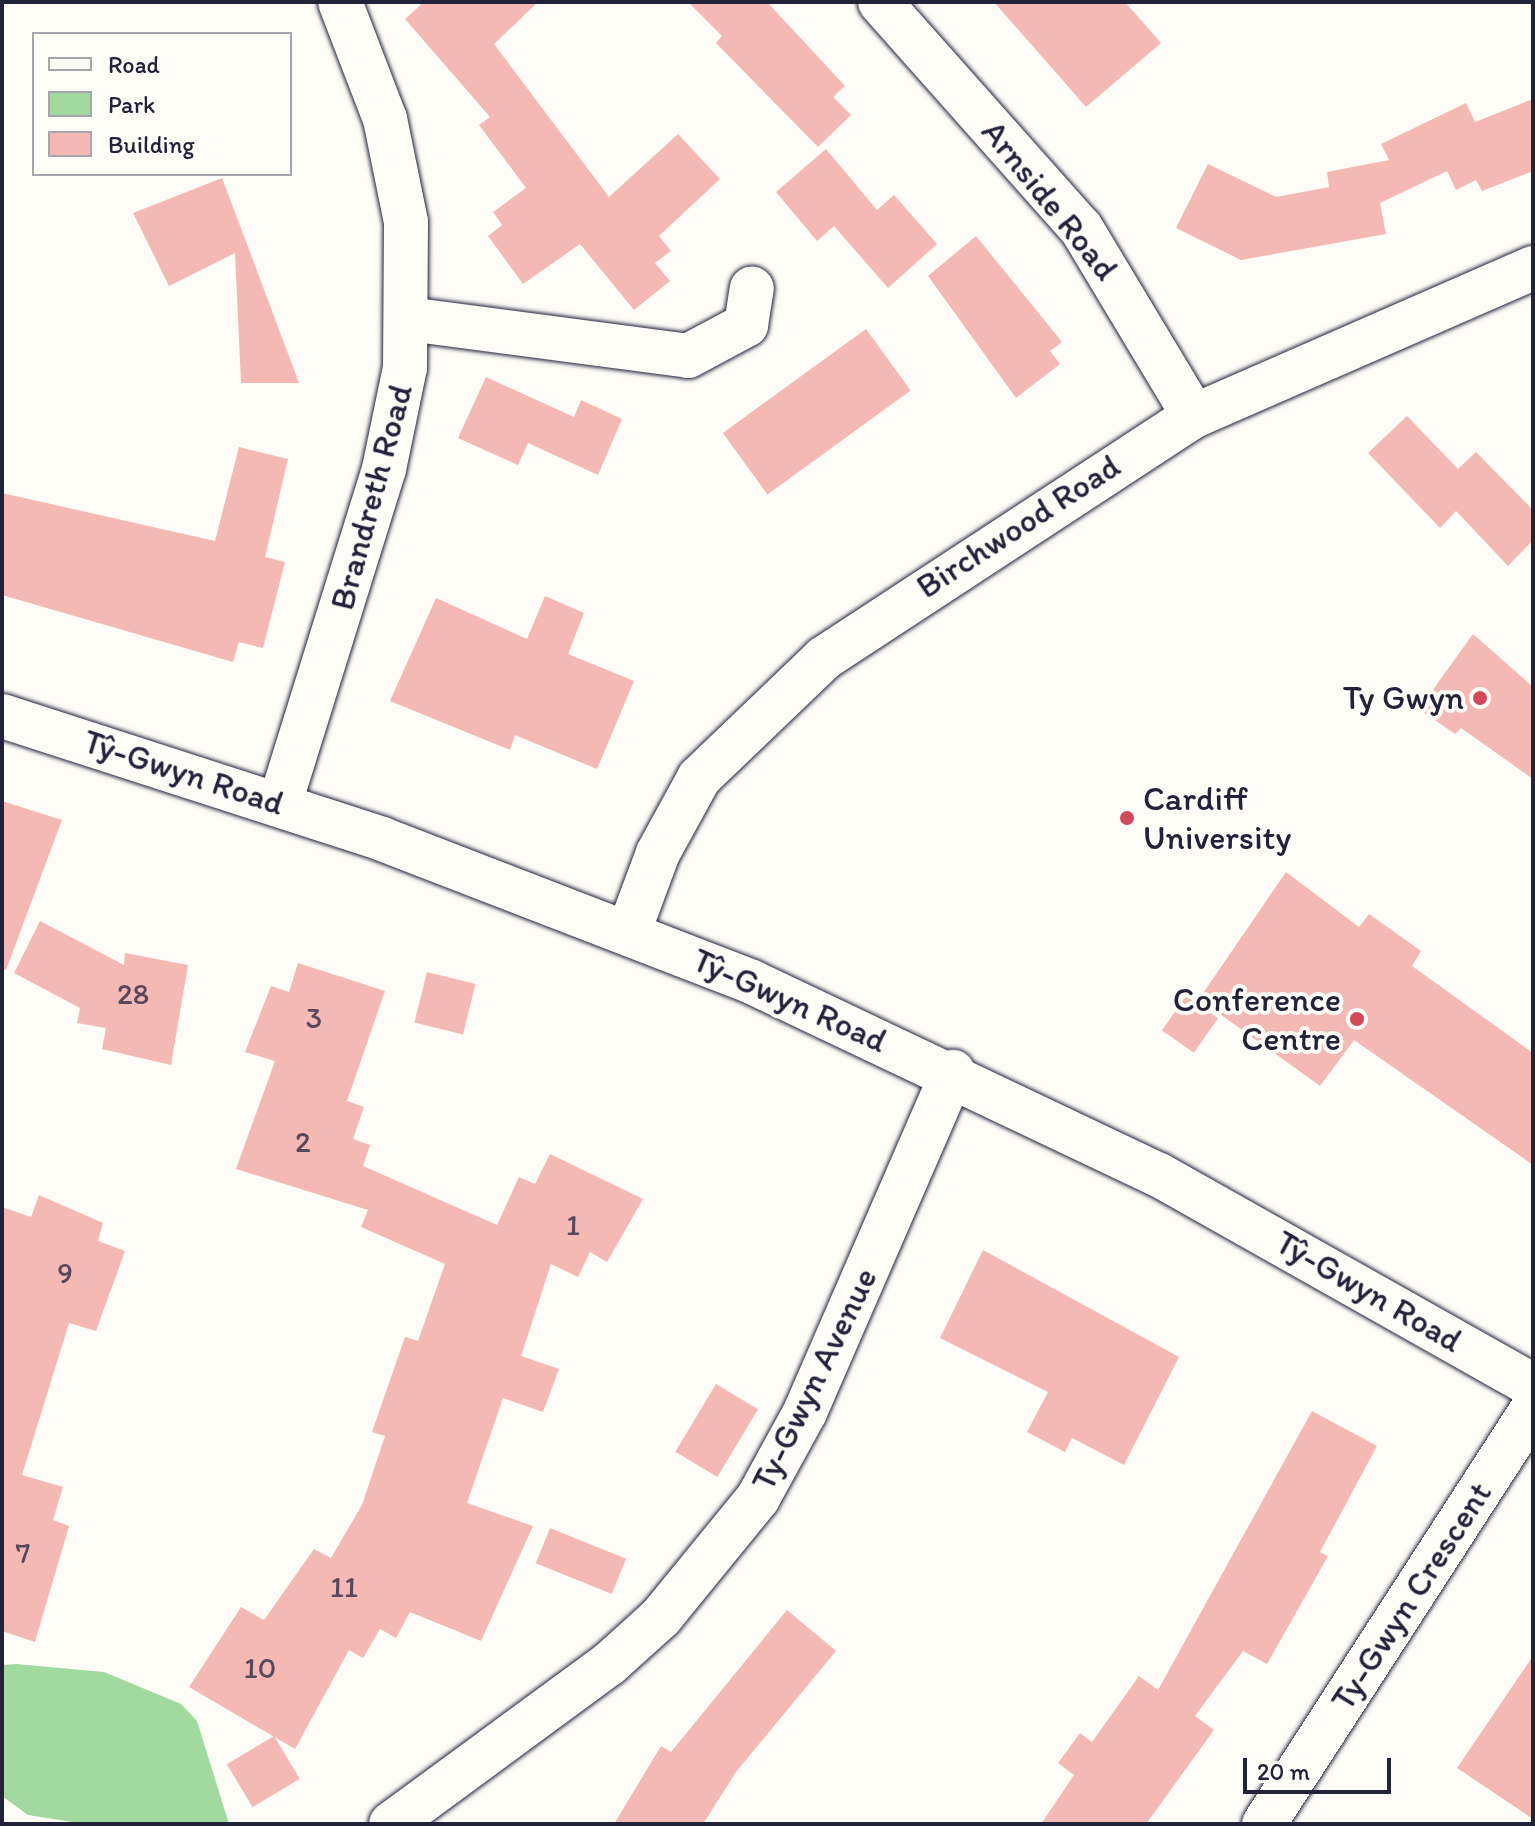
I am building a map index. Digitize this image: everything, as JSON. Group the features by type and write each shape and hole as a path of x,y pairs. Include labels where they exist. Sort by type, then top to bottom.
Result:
{"street":[{"name":"Brandreth Road","path":"280,803 384,469 408,319 410,256 396,167 340,2"},
{"name":"Arnside Road","path":"880,2 1081,228 1194,416"},
{"name":"Birchwood Road","path":"629,931 678,812 766,707 925,587 1194,416 1533,268"},
{"path":"408,319 522,330 649,356 688,356 746,325 752,288"},
{"name":"Tŷ-Gwyn Road","path":"2,716 280,803 629,931 953,1072 1255,1226 1533,1386"},
{"name":"Ty-Gwyn Avenue","path":"391,1824 609,1664 661,1617 758,1498 811,1400 953,1072"},
{"name":"Ty-Gwyn Crescent","path":"1264,1824 1533,1408"}],"green space":[{"path":"2,1665 104,1672 181,1704 197,1721 229,1824 85,1824 28,1815 2,1796"}],"building":[{"path":"424,2 538,2 494,44 609,197 678,134 720,179 659,236 671,251 655,263 670,281 634,310 580,244 523,284 488,236 502,225 493,212 526,188 479,125 490,117 405,19"},
{"path":"688,2 767,2 845,86 833,97 851,115 818,147 716,43 722,36"},
{"path":"994,2 1125,2 1161,43 1086,107"},
{"path":"1533,99 1533,171 1482,191 1476,180 1456,190 1447,171 1380,203 1386,234 1241,260 1176,228 1208,164 1276,197 1329,187 1327,172 1389,160 1381,144 1466,103 1475,122"},
{"path":"826,149 877,210 894,195 937,244 888,288 834,226 817,241 776,192"},
{"path":"222,178 299,383 241,383 235,253 169,286 133,213"},
{"path":"976,236 1062,342 1050,351 1060,364 1016,398 928,276"},
{"path":"866,329 911,390 767,495 723,433"},
{"path":"486,377 574,417 581,400 622,419 598,475 528,443 518,465 458,438"},
{"path":"1407,416 1458,469 1476,452 1533,510 1533,540 1508,566 1456,511 1440,528 1368,453"},
{"path":"239,447 288,459 265,557 285,562 263,648 239,642 233,662 2,595 2,493 215,541"},
{"path":"545,596 584,613 568,654 634,681 597,769 515,735 510,750 390,701 436,598 527,639"},
{"name":"Ty Gwyn","path":"1473,634 1533,687 1533,779 1461,728 1455,734 1419,709"},
{"path":"2,801 62,820 6,970 2,969"},
{"name":"Conference Centre","path":"1286,872 1359,927 1369,914 1421,951 1412,966 1533,1053 1533,1165 1354,1040 1320,1086 1199,999"},
{"path":"40,921 124,965 125,953 188,965 171,1065 102,1049 106,1028 77,1023 80,1008 14,973"},
{"path":"298,963 385,991 347,1101 364,1107 353,1139 370,1145 363,1166 497,1225 519,1177 535,1184 550,1154 643,1199 607,1262 590,1252 578,1277 551,1264 521,1356 559,1369 543,1412 503,1398 467,1503 533,1526 481,1641 410,1612 396,1638 380,1629 363,1658 349,1650 295,1749 189,1687 241,1607 264,1620 314,1549 331,1558 362,1505 385,1436 372,1432 405,1337 418,1341 445,1264 361,1227 368,1210 236,1169 275,1061 245,1052 271,986 289,992"},
{"path":"427,972 476,984 463,1035 414,1022"},
{"path":"1186,996 1218,1018 1194,1053 1162,1030"},
{"path":"39,1195 103,1223 98,1241 125,1251 96,1331 69,1323 22,1475 63,1487 53,1520 69,1526 35,1642 2,1631 2,1207 31,1217"},
{"path":"983,1250 1179,1357 1124,1465 1072,1438 1065,1452 1027,1432 1048,1392 940,1338"},
{"path":"716,1384 758,1409 717,1477 675,1452"},
{"path":"1312,1411 1377,1446 1320,1552 1328,1556 1267,1664 1243,1651 1195,1716 1214,1730 1146,1824 1041,1824 1074,1775 1058,1763 1080,1733 1092,1742 1139,1676 1158,1690"},
{"path":"550,1528 626,1559 612,1594 536,1563"},
{"path":"787,1610 836,1651 736,1772 703,1824 614,1824 661,1746 671,1752"},
{"path":"1533,1656 1533,1819 1457,1768"},
{"path":"274,1736 300,1779 253,1807 227,1764"}],"place":[{"name":"Ty Gwyn","path":"1480,698"},
{"name":"Cardiff University","path":"1127,818"},
{"name":"Conference Centre","path":"1357,1019"}]}
